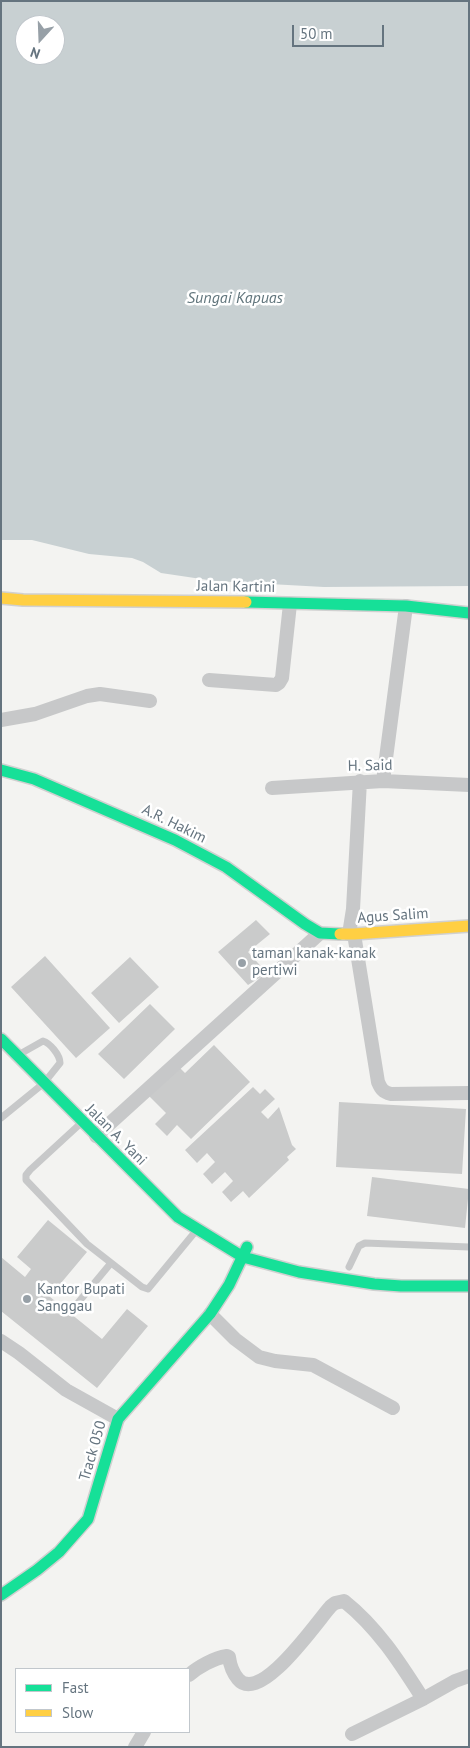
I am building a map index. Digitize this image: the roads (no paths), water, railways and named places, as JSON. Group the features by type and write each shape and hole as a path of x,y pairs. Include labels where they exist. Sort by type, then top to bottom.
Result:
{"main road":[{"name":"Jalan Kartini","path":"1,598 406,606 469,613"},
{"name":"A.R. Hakim","path":"1,770 34,779 175,840 226,867 320,933"},
{"name":"Agus Salim","path":"320,933 351,934 469,926"},
{"name":"Jalan A. Yani","path":"1,1039 164,1204 178,1217 218,1242 299,1272 374,1284 416,1287 469,1286"},
{"name":"Jalan A. Yani","path":"245,1252 278,1255"},
{"name":"Track 050","path":"1,1595 26,1579 48,1561 79,1532 88,1520 118,1419 210,1314 230,1285 245,1252"}],"street":[{"path":"209,680 276,685 279,683 282,678 290,604"},
{"path":"383,780 406,606"},
{"path":"1,720 34,714 87,696 100,694 150,701"},
{"name":"H. Said","path":"272,788 383,780 469,785"},
{"path":"360,781 351,934 378,1082 385,1092 391,1094 469,1093"},
{"path":"96,1136 320,933"},
{"path":"210,1314 235,1339 259,1356 275,1361 313,1365 393,1408"},
{"path":"1,1341 66,1390 118,1419"},
{"path":"190,1675 196,1669 227,1656 240,1682 246,1684 259,1682 290,1656 335,1603 344,1601 384,1641 424,1699"},
{"path":"352,1734 424,1699 456,1680 469,1676"},
{"path":"135,1747 143,1733"}],"lane":[{"path":"1,1118 44,1083 60,1063 60,1059 47,1042 40,1042 17,1056"},
{"path":"82,1122 30,1170 26,1175 26,1180 87,1244 142,1287 148,1289 197,1230"},
{"path":"350,1266 359,1246 365,1243 469,1247"},
{"path":"77,1304 112,1263"}],"water":[{"name":"Sungai Kapuas","path":"1,1 469,1 469,586 324,587 215,581 161,573 143,562 132,558 89,554 32,540 1,540"}],"place":[{"name":"taman kanak-kanak pertiwi","path":"242,963"},
{"name":"Kantor Bupati Sanggau","path":"27,1299"}]}
